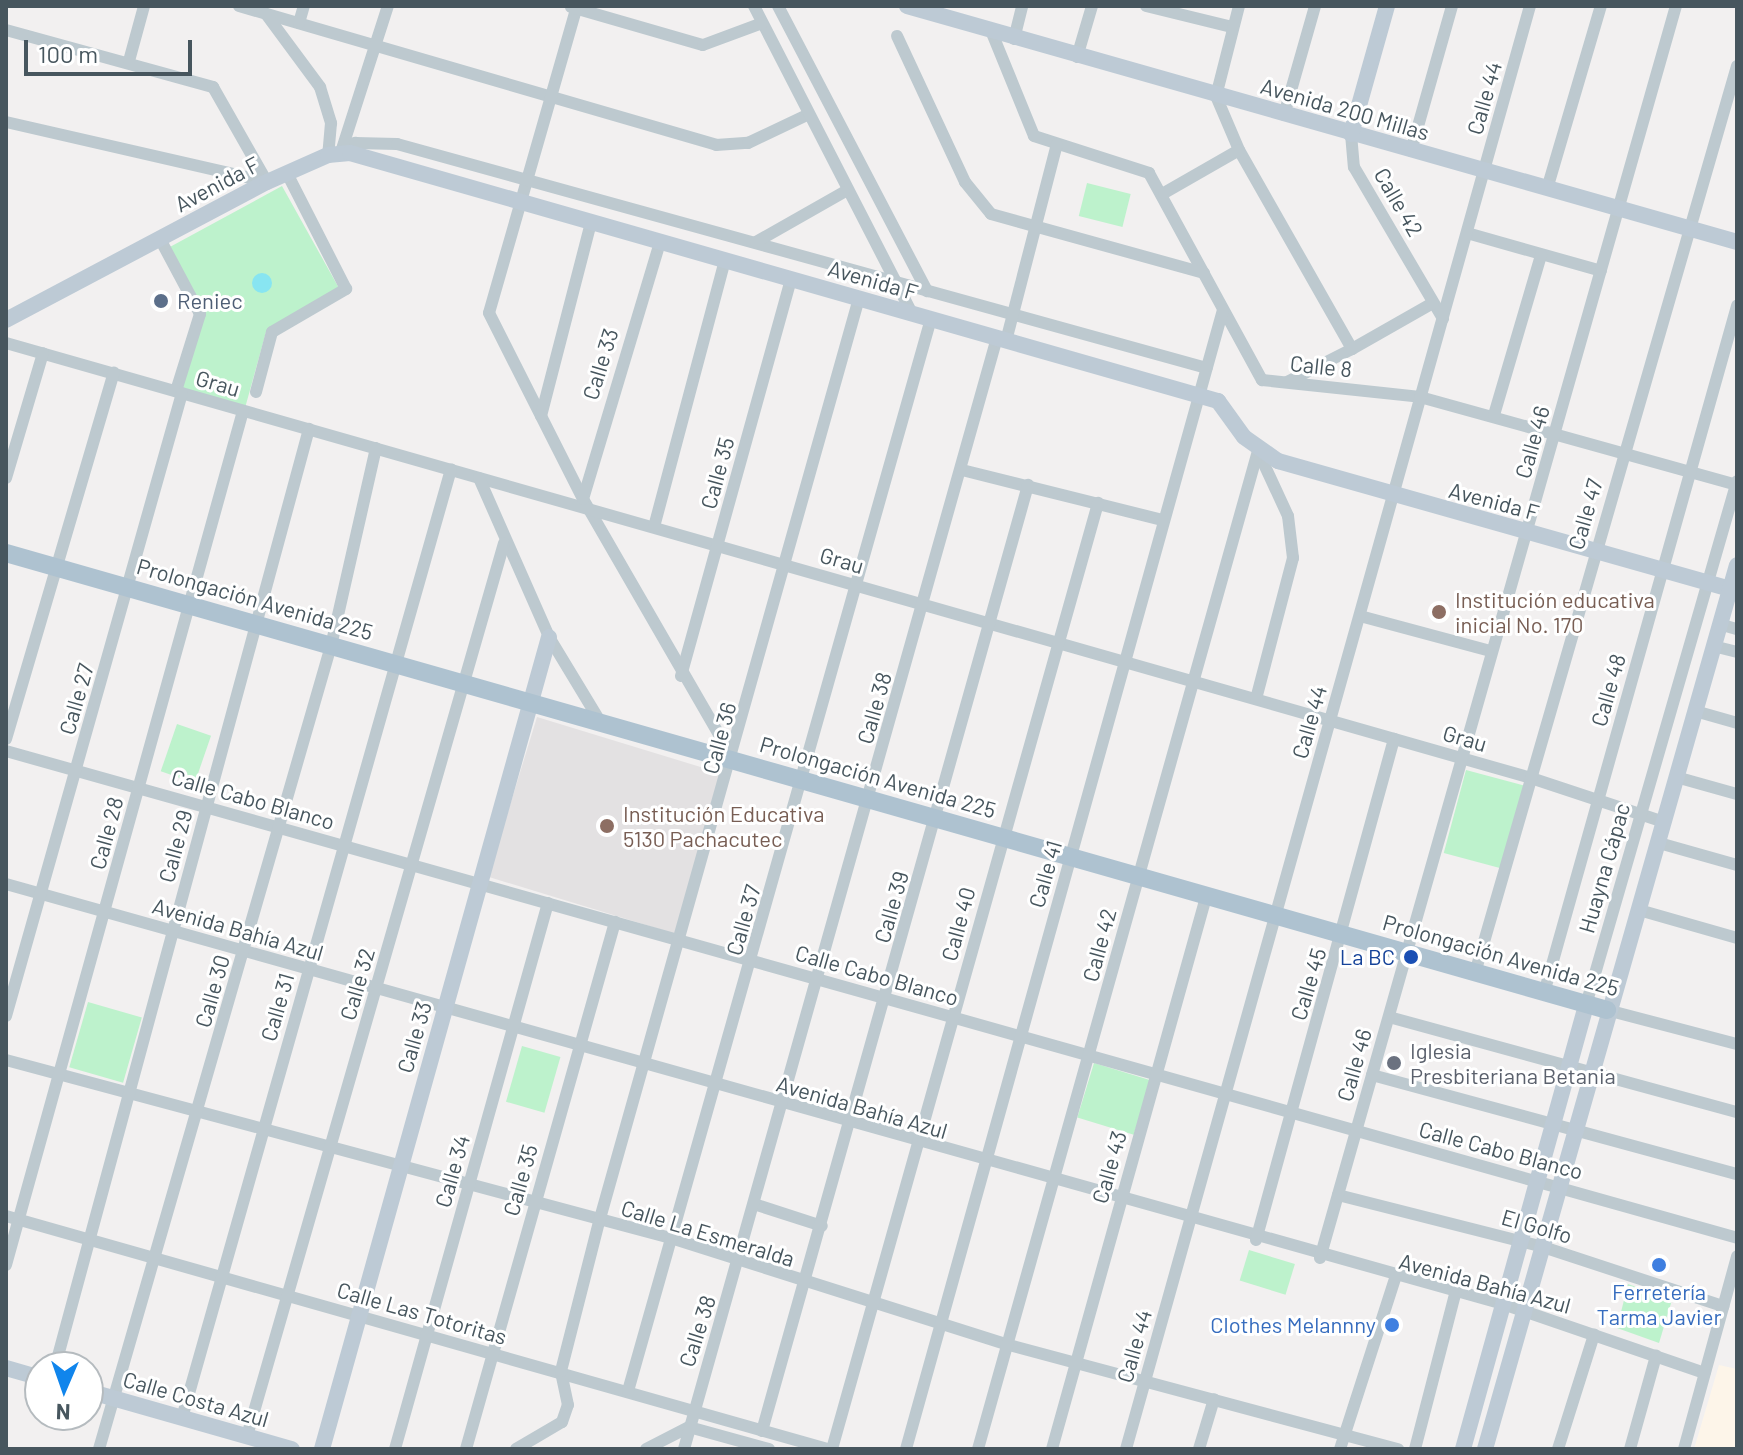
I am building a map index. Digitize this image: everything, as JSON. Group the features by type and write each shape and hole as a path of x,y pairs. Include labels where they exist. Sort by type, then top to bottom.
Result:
{"main road":[{"name":"Prolongación Avenida 225","path":"6,553 939,819 1069,859 1607,1010"}],"street":[{"path":"129,61 144,6"},
{"path":"239,6 716,145 748,143 807,115"},
{"path":"299,23 304,6"},
{"path":"334,153 377,47 388,6"},
{"path":"754,6 844,192 912,314"},
{"path":"778,6 927,291"},
{"name":"Avenida 200 Millas","path":"892,6 944,12"},
{"name":"Avenida 200 Millas","path":"907,6 944,12 992,33 1737,242"},
{"path":"1014,39 1022,6"},
{"path":"1077,57 1092,6"},
{"path":"1146,6 1232,27"},
{"path":"1239,6 1216,96 1239,150 1352,349"},
{"path":"1284,115 1315,6"},
{"name":"Calle 42","path":"1387,6 1351,134 1354,167 1443,319"},
{"path":"1411,151 1452,6"},
{"name":"Calle 44","path":"1126,1449 1530,6"},
{"path":"1547,189 1601,6"},
{"name":"Calle 46","path":"1320,1258 1676,6"},
{"path":"734,761 681,676 587,504 489,313 574,7 703,45 762,23"},
{"path":"266,13 320,87 331,123 334,153"},
{"path":"7,27 129,61 218,91 267,182"},
{"name":"Calle 8","path":"992,33 1034,136 1139,167 1164,193 1262,380 1420,397 1737,484"},
{"path":"897,36 975,195 991,214 1035,231 1204,273"},
{"name":"Calle 47","path":"1475,973 1622,453 1737,66"},
{"path":"6,122 267,182"},
{"path":"334,153 375,140 526,178 1207,368"},
{"name":"Calle 38","path":"684,1449 692,1411 741,1262 962,470 1001,340 1013,316 1057,144"},
{"path":"1164,193 1239,150"},
{"name":"Avenida F","path":"6,320 267,182 334,153 591,222 1199,397 1226,406 1258,451 1392,496 1730,589"},
{"path":"256,392 272,332 346,289 287,173"},
{"path":"756,242 844,192"},
{"path":"541,416 591,222"},
{"path":"1467,233 1601,271"},
{"name":"Calle 27","path":"6,1016 129,588 200,314 160,239"},
{"name":"Calle 33","path":"587,504 660,243"},
{"path":"1494,415 1541,255"},
{"path":"654,527 725,261"},
{"name":"Calle 35","path":"681,676 791,280"},
{"name":"Calle 36","path":"561,1371 599,1222 734,761 859,298"},
{"path":"1286,383 1433,303"},
{"name":"Calle 48","path":"1544,993 1737,306"},
{"name":"Calle 41","path":"906,1449 1162,520 1223,310"},
{"name":"Calle 37","path":"628,1391 717,1086 931,319"},
{"name":"Grau","path":"6,343 479,478 587,504 654,527 1057,645 1531,778 1664,822"},
{"path":"6,478 43,353"},
{"path":"6,739 114,373"},
{"name":"Calle 28","path":"6,1265 12,1218 61,1076 243,411"},
{"name":"Calle 29","path":"59,1351 309,429"},
{"name":"Calle 30","path":"99,1449 331,646 376,448"},
{"path":"1256,699 1293,558 1288,516 1258,451"},
{"name":"Calle 42","path":"978,1449 1056,1183 1258,451"},
{"name":"Calle 31","path":"182,1418 451,469"},
{"path":"962,470 1162,520"},
{"path":"479,478 504,543 549,637 601,723"},
{"name":"Huayna Cápac","path":"1463,1449 1586,1005 1737,484"},
{"name":"Calle 39","path":"762,1443 939,819 1028,485"},
{"name":"Calle 40","path":"830,1449 875,1305 1002,838 1098,503"},
{"name":"Calle 32","path":"247,1436 504,543"},
{"name":"Huayna Cápac","path":"1485,1449 1589,1070 1659,843 1737,565"},
{"path":"1360,616 1491,651"},
{"path":"1719,624 1737,629"},
{"name":"Calle 33","path":"322,1449 549,637"},
{"path":"1713,646 1737,652"},
{"path":"1695,711 1737,723"},
{"name":"Calle 45","path":"1256,1240 1343,936 1394,739"},
{"name":"Calle Cabo Blanco","path":"6,751 1737,1238"},
{"path":"1676,777 1737,794"},
{"path":"1659,843 1737,865"},
{"name":"Avenida Bahía Azul","path":"6,884 580,1044 851,1125 1320,1258 1524,1310 1704,1373"},
{"name":"Calle 43","path":"1052,1449 1206,897"},
{"name":"Calle 34","path":"395,1449 548,903"},
{"path":"1639,910 1737,938"},
{"name":"Calle 35","path":"466,1449 615,922"},
{"name":"Prolongación Avenida 225","path":"1607,1010 1737,1044"},
{"path":"1389,1017 1737,1112"},
{"name":"Calle La Esmeralda","path":"6,1060 329,1152 400,1166 470,1184 534,1206 671,1238 1009,1345 1398,1449"},
{"path":"1372,1075 1573,1127 1737,1174"},
{"name":"El Golfo","path":"1338,1195 1540,1246 1723,1306"},
{"path":"757,1205 822,1226"},
{"name":"Calle Las Totoritas","path":"12,1218 628,1391 692,1411 762,1443 830,1449"},
{"path":"1684,1449 1737,1256"},
{"path":"1340,1449 1395,1279"},
{"path":"1415,1449 1456,1291"},
{"path":"1558,1449 1594,1335"},
{"path":"1630,1449 1656,1356"},
{"path":"516,1449 562,1422 568,1405 561,1371"},
{"name":"Calle Costa Azul","path":"104,1395 292,1449"},
{"path":"1199,1449 1214,1399"},
{"path":"646,1449 689,1427 762,1443"}],"shaded area":[{"name":"Institución Educativa 5130 Pachacutec","path":"537,717 723,774 675,934 488,877"},
{"path":"1719,1365 1737,1369 1737,1449 1694,1449"}],"green space":[{"path":"1087,183 1131,194 1122,227 1079,216"},
{"path":"282,186 340,290 266,332 245,408 181,389 203,312 168,248"},
{"path":"177,724 211,736 195,783 161,771"},
{"path":"1466,770 1524,786 1502,869 1444,853"},
{"path":"88,1002 142,1017 123,1083 69,1067"},
{"path":"522,1046 560,1057 544,1113 506,1102"},
{"path":"1094,1063 1150,1080 1134,1135 1077,1118"},
{"path":"1249,1250 1295,1264 1286,1295 1240,1281"},
{"path":"1628,1284 1672,1300 1659,1343 1617,1328"}],"water":[{"path":"262,273 269,276 272,283 269,290 262,293 255,290 252,283 255,276"}],"place":[{"name":"Reniec","path":"161,301"},
{"name":"Institución educativa inicial No. 170","path":"1439,612"},
{"name":"Institución Educativa 5130 Pachacutec","path":"607,826"},
{"name":"La BC","path":"1411,957"},
{"name":"Iglesia Presbiteriana Betania","path":"1394,1063"},
{"name":"Ferretería Tarma Javier","path":"1659,1265"},
{"name":"Clothes Melannny","path":"1392,1325"}]}
